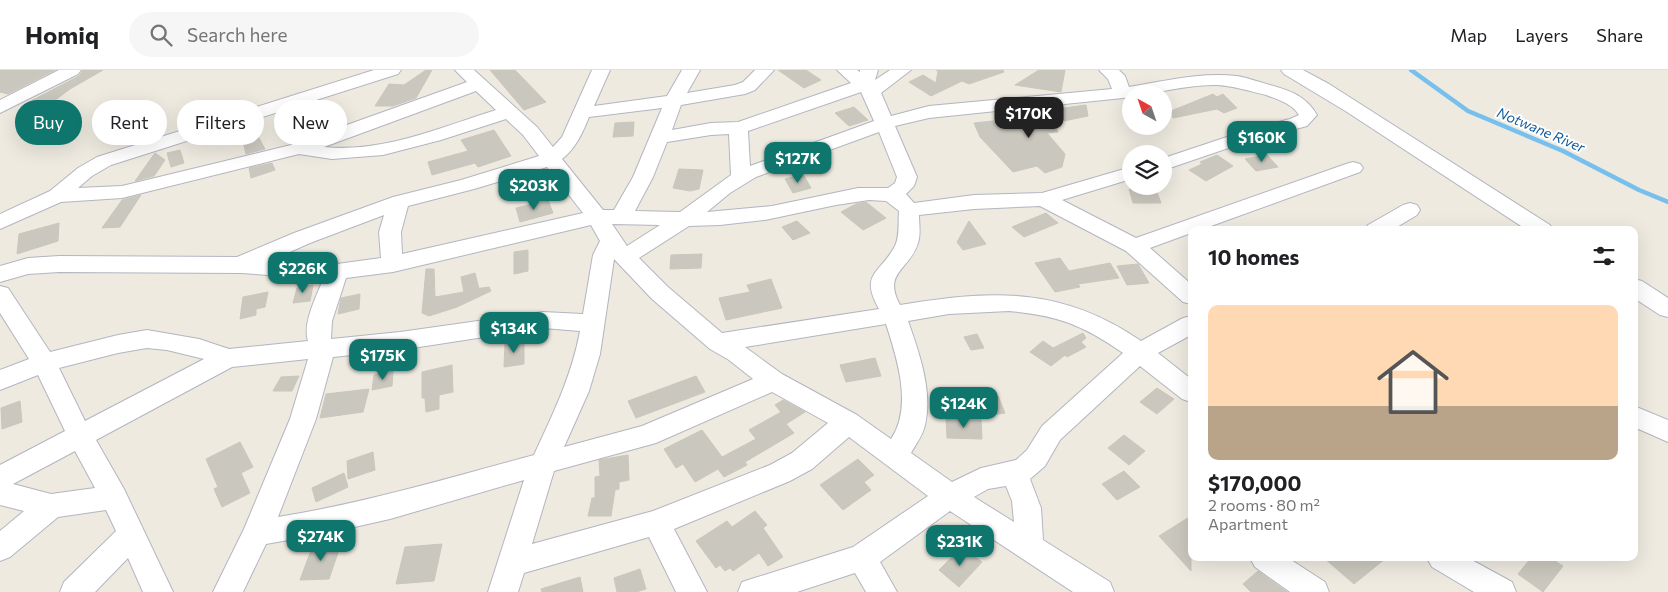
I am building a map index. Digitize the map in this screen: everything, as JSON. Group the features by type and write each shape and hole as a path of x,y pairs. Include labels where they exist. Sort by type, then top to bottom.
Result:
{"street":[{"path":"0,107 72,70"},
{"path":"0,222 57,196 85,172 104,161 392,70"},
{"path":"464,70 530,131 597,217 618,249 660,293 718,343 738,354 773,380 848,422 950,496 1099,592"},
{"path":"241,265 302,238 400,202 552,160 571,138 601,70"},
{"path":"620,216 643,177 674,101 691,70"},
{"path":"581,113 674,101 744,88 765,70"},
{"path":"0,274 28,266 59,264 241,265 338,272 393,264 597,217 620,216 683,220 763,214 858,194 893,194 904,186 907,178 868,82 846,70"},
{"path":"658,138 711,130 740,128 902,70"},
{"path":"1108,70 1116,76 1122,91"},
{"path":"1172,161 1306,119 1308,115 1303,106 1302,92 1293,72"},
{"path":"1293,72 1366,116 1479,192 1535,226"},
{"path":"1172,85 1215,80 1239,82 1281,94 1303,106"},
{"path":"57,196 122,192 297,149 324,141 437,96 479,84"},
{"path":"744,88 763,105 770,117"},
{"path":"503,592 543,463 576,391 588,354 604,255 683,220 741,177 886,123 947,109 1122,93"},
{"path":"297,149 338,154 375,150 399,145 509,112"},
{"path":"740,128 738,134 741,177"},
{"path":"1190,226 1353,168"},
{"path":"909,210 974,202 1043,198 1122,176"},
{"path":"893,194 909,210 907,244 882,282 881,289 894,315 906,354 914,408 908,434 896,455"},
{"path":"1043,198 1134,246 1188,293"},
{"path":"393,264 388,241 390,226 400,202"},
{"path":"1383,226 1410,210"},
{"path":"1134,246 1188,227"},
{"path":"228,592 257,533 303,419 322,349 318,335 319,328 338,272"},
{"path":"1638,290 1668,309"},
{"path":"0,294 44,363 80,437 114,497 158,592"},
{"path":"718,343 986,302 1010,302 1037,305 1063,311 1085,319 1112,334 1188,390"},
{"path":"0,478 228,358 400,341 543,320 594,322"},
{"path":"753,592 862,558 950,496 981,480 1014,474 1031,464 1051,433 1138,353 1188,326"},
{"path":"0,380 44,363 118,344 147,339 167,341 198,348 228,358"},
{"path":"257,533 328,521 390,507 647,435 702,413 773,380"},
{"path":"1638,418 1668,431"},
{"path":"513,563 656,523 780,473 810,455 848,422"},
{"path":"1014,474 1028,505 1030,518 1028,545"},
{"path":"0,493 50,506 114,497"},
{"path":"0,548 50,506"},
{"path":"656,523 692,592"},
{"path":"75,592 131,535"},
{"path":"862,558 882,592"},
{"path":"1269,561 1314,592"},
{"path":"1447,561 1501,592"}],"building":[{"path":"0,70 55,70 8,94 0,92"},
{"path":"83,70 103,70 55,100 33,100 79,76"},
{"path":"426,70 432,70 416,98 393,106 375,106 389,84 404,85"},
{"path":"490,70 515,70 546,102 524,110"},
{"path":"778,70 806,70 821,80 804,88"},
{"path":"936,70 1003,70 1004,72 969,84 962,81 931,96 909,82 923,75 936,83 938,71"},
{"path":"1039,70 1065,70 1061,92 1015,85"},
{"path":"1213,94 1217,97 1223,94 1237,108 1224,113 1217,109 1173,118 1172,111"},
{"path":"1086,105 1088,116 1054,123 1058,132 1047,133 1065,154 1062,167 1045,173 1037,166 1013,172 980,137 974,123 1041,116 1036,110"},
{"path":"854,107 868,120 849,126 835,113"},
{"path":"634,122 633,136 613,137 615,123"},
{"path":"494,130 511,156 478,167 475,163 432,175 428,162 468,151 461,140"},
{"path":"244,145 263,145 265,149 246,154"},
{"path":"180,150 184,163 171,167 167,153"},
{"path":"155,153 165,160 154,176 135,181"},
{"path":"1217,155 1233,166 1206,181 1189,170 1202,164 1200,162"},
{"path":"1267,155 1278,167 1256,171 1245,159"},
{"path":"272,163 275,170 251,178 249,168"},
{"path":"679,169 703,170 699,189 690,191 673,188"},
{"path":"803,174 811,188 793,193 785,179"},
{"path":"141,195 120,227 102,228 122,200"},
{"path":"1131,195 1158,195 1161,203 1133,203"},
{"path":"548,200 553,213 520,222 516,208"},
{"path":"866,202 886,218 863,230 841,212 856,204"},
{"path":"1046,213 1058,223 1024,237 1012,227"},
{"path":"797,221 810,233 793,240 782,227"},
{"path":"969,221 986,244 963,250 957,242"},
{"path":"59,223 58,241 17,254 19,234"},
{"path":"528,250 528,271 514,274 514,252"},
{"path":"702,254 701,268 670,269 671,255"},
{"path":"1060,258 1069,271 1110,263 1119,278 1078,284 1080,287 1055,292 1035,263"},
{"path":"1138,264 1149,283 1127,285 1117,266"},
{"path":"426,269 434,269 435,297 464,292 461,277 475,273 479,288 489,287 491,291 457,307 429,316 422,313"},
{"path":"771,279 782,308 726,320 719,298 750,292 747,285"},
{"path":"313,285 310,301 293,303 297,288"},
{"path":"268,292 265,307 256,309 256,315 240,319 243,297"},
{"path":"360,294 359,309 338,314 341,298"},
{"path":"1083,333 1086,338 1081,342 1086,347 1067,357 1065,355 1051,366 1030,352 1043,341 1053,348"},
{"path":"977,334 984,348 971,350 964,337"},
{"path":"524,340 524,364 504,367 505,343"},
{"path":"875,358 881,376 846,382 840,365"},
{"path":"452,365 453,392 439,395 439,409 426,412 425,398 422,398 422,372"},
{"path":"393,371 392,386 372,390 374,375"},
{"path":"299,376 292,391 273,391 281,377"},
{"path":"696,376 705,392 636,418 628,401"},
{"path":"1157,388 1174,399 1157,414 1140,402"},
{"path":"369,389 363,412 320,418 326,394"},
{"path":"998,396 1005,413 984,416 977,399"},
{"path":"783,400 805,412 786,424 794,433 745,462 747,465 724,477 718,469 695,482 683,464 676,468 664,449 702,430 722,457 756,439 749,430 781,412 775,405"},
{"path":"20,401 22,422 2,429 1,408"},
{"path":"946,419 981,420 982,439 947,438"},
{"path":"1124,435 1145,451 1129,465 1108,448"},
{"path":"240,442 253,467 241,473 250,493 222,507 214,489 218,487 206,459"},
{"path":"373,452 375,470 348,479 347,461"},
{"path":"628,455 629,480 619,482 619,489 615,490 611,516 588,516 592,498 595,498 595,477 600,476 599,460"},
{"path":"858,459 874,475 864,482 871,490 843,510 820,485"},
{"path":"1124,471 1140,487 1117,500 1102,484"},
{"path":"344,473 348,487 316,502 312,488"},
{"path":"755,511 767,525 763,528 783,557 768,566 759,553 733,571 730,568 725,571 720,565 716,568 696,541 727,521 732,527"},
{"path":"1188,518 1188,561 1191,561 1191,571 1159,536"},
{"path":"341,544 329,579 300,580 313,545"},
{"path":"442,544 434,581 396,584 405,547"},
{"path":"962,547 982,562 959,587 939,570"},
{"path":"1327,561 1382,561 1354,584"},
{"path":"1529,561 1555,561 1563,566 1543,592 1518,574"},
{"path":"640,569 646,589 636,592 617,592 614,578"},
{"path":"1258,571 1287,592 1251,592 1243,584"},
{"path":"580,577 583,592 542,592 541,589"}],"waterway":[{"name":"Notwane River","path":"1411,70 1468,111 1563,151 1639,190 1668,202"}]}
